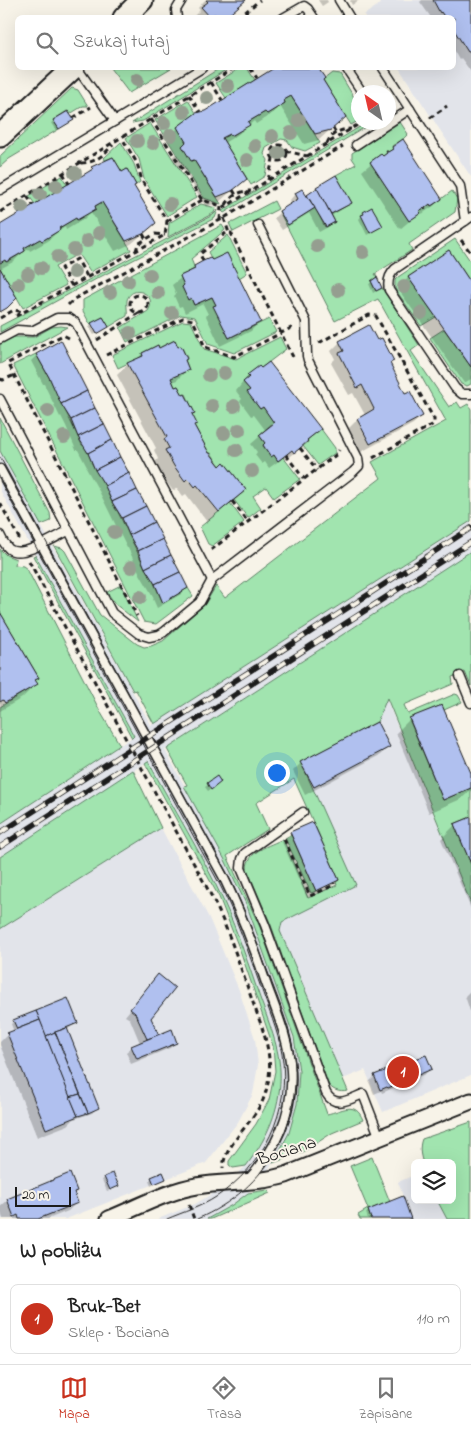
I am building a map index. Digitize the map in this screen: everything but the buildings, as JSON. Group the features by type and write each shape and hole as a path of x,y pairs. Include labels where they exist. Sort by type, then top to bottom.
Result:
{"street":[{"path":"127,15 142,0"},
{"path":"0,136 71,70"},
{"name":"Bociana","path":"110,1219 178,1191 196,1186 270,1180 286,1176 471,1101"}],"lane":[{"path":"177,15 176,10 182,0"},
{"path":"339,0 348,15"},
{"path":"288,15 304,6 312,15"},
{"path":"78,70 115,121"},
{"path":"0,190 199,70"},
{"path":"347,70 357,85"},
{"path":"384,70 460,186 468,219 395,269 390,274 389,290 455,388 462,394 471,394"},
{"path":"356,145 410,109"},
{"path":"0,399 112,613 139,634 152,637 164,632 200,602 212,580 359,466 354,449 307,356 306,321 258,225"},
{"path":"0,339 17,330 32,331 53,319 63,317 74,321 212,580"},
{"path":"0,469 226,882 253,943 284,1034 291,1071 291,1090 280,1132 268,1155 245,1182"},
{"path":"0,535 8,548 14,552 25,551 68,530"},
{"path":"460,676 471,702"},
{"path":"303,812 246,853 241,861 242,871 265,925 326,1093 332,1101 337,1102 363,1094 380,1138"}],"path":[{"path":"242,15 260,0"},
{"path":"0,212 231,70"},
{"path":"251,70 257,78"},
{"path":"211,82 222,100"},
{"path":"189,95 200,112"},
{"path":"73,118 94,106"},
{"path":"428,119 447,106"},
{"path":"151,119 202,200 223,206 252,191 351,129"},
{"path":"333,128 336,133"},
{"path":"326,145 329,138 342,129 351,129"},
{"path":"122,138 137,163 142,181 167,221 165,235"},
{"path":"80,163 91,163 101,160 117,140"},
{"path":"53,319 74,299 224,218 348,143 356,145"},
{"path":"268,181 273,159 271,151 274,146 282,146 286,151 308,156"},
{"path":"273,159 277,161 283,159 286,156 286,151"},
{"path":"63,174 69,184"},
{"path":"233,190 236,195"},
{"path":"220,220 223,206 228,200 244,190 252,191"},
{"path":"27,196 33,205"},
{"path":"167,221 202,200"},
{"path":"224,218 229,233 294,358"},
{"path":"203,262 200,254 226,233 229,233"},
{"path":"143,234 146,239"},
{"path":"136,251 138,244 155,234 165,235"},
{"path":"8,320 165,235"},
{"path":"72,286 61,268 77,259 88,278"},
{"path":"110,364 97,340 145,309 147,301 144,296 136,295 130,301 131,307 134,311 140,312"},
{"path":"0,318 5,312 14,310 24,312"},
{"path":"318,335 316,345 370,315 376,316 434,419 432,425 371,459 367,458"},
{"path":"96,360 182,318 193,320 205,347 234,357 306,321"},
{"path":"88,345 63,336 8,363 141,623 152,637"},
{"path":"0,379 3,380 15,375"},
{"path":"206,548 212,550 317,470 337,454 338,447"},
{"path":"300,448 317,470"},
{"path":"286,455 304,479"},
{"path":"232,501 248,522"},
{"path":"0,503 22,543"},
{"path":"28,558 212,897 232,943 265,1036 270,1060 266,1093 257,1112 224,1158 224,1169"},
{"path":"280,829 310,896 334,885 334,883"}],"shaded area":[{"path":"378,0 471,0 471,177 400,70 456,70 456,15 364,15 380,4"},
{"path":"0,451 151,725 471,521 471,551 165,750 225,860 247,906 291,1027 298,1060 297,1104 289,1133 279,1153 265,1174 248,1193 232,1205 207,1219 158,1219 195,1204 222,1188 246,1166 260,1146 272,1121 280,1082 275,1041 231,919 216,885 148,761 0,857 0,824 134,736 0,490"},
{"path":"386,698 471,904 471,1075 383,1112 365,1070 343,1079 280,931 282,922 355,885 300,762"},
{"path":"161,828 209,918 239,990 255,1039 258,1065 253,1094 238,1122 206,1163 66,1219 0,1219 0,929"},
{"path":"471,1153 471,1219 360,1219 358,1215 403,1196 398,1182 411,1177 411,1204 456,1204 456,1161"}],"green space":[{"path":"112,70 168,70 129,93"},
{"path":"217,70 226,70 143,121 132,123"},
{"path":"237,70 248,70 255,80 226,98 216,83"},
{"path":"332,73 340,74 351,92 351,125 323,80"},
{"path":"72,88 78,90 88,106 83,106 70,114 67,111 53,120 59,129 9,159 0,167 0,156"},
{"path":"291,96 320,143 305,151 292,147 287,140 281,139 266,148 264,154 268,160 265,176 251,185 222,138 230,134 232,136 249,125 248,122 265,112 267,114 285,103 284,100"},
{"path":"188,100 196,113 177,127 194,160 221,204 204,198 155,120"},
{"path":"400,122 408,134 392,146 393,149 388,152 387,150 387,153 383,156 381,154 370,162 409,221 420,213 419,211 424,208 426,210 425,208 430,204 432,206 452,191 457,199 455,212 409,244 412,250 375,274 377,277 371,281 376,291 382,288 419,345 411,351 449,407 457,402 461,408 468,404 471,409 471,521 154,724 136,690 133,691 54,546 65,551 100,615 137,644 144,647 151,646 163,641 205,604 216,586 225,598 381,478 372,462 446,421 378,299 335,321 279,211 288,225 315,208 325,227 335,222 331,214 352,203 336,175 356,164 352,158 352,153 388,130 396,130 396,125"},
{"path":"150,123 197,197 167,216 144,179 139,159 126,138"},
{"path":"355,130 360,130 224,213 222,211"},
{"path":"121,142 134,164 140,182 136,185 127,169 122,172 113,157 105,160 104,158"},
{"path":"62,176 67,185 35,204 29,196"},
{"path":"274,201 278,209 233,232 229,223"},
{"path":"102,202 131,250 90,272 78,254 55,267 66,285 23,308 0,268 0,263 5,260 7,262 25,251 24,248 40,239 42,241 60,230 59,228"},
{"path":"201,204 216,208 214,213 168,237 169,223"},
{"path":"218,210 215,218 100,277 0,332 0,326 213,215"},
{"path":"222,225 225,230 191,259 195,269 180,276 184,285 182,287 188,299 191,298 194,305 212,297 216,305 214,306 229,338 269,319 276,332 234,353 208,344 195,317 181,315 127,342 120,328 148,311 150,305 148,296 139,292 134,292 127,300 127,316 109,327 103,317 90,324 83,311 83,300"},
{"path":"228,235 247,273 239,278 212,260 208,252"},
{"path":"455,239 471,262 471,283 449,250 408,277 436,317 421,326 395,289 395,280"},
{"path":"183,321 191,322 204,349 236,359 280,337 286,349 243,382 250,390 248,392 260,409 263,407 274,422 259,435 265,443 263,446 278,461 283,457 300,479 274,498 266,487 253,496 261,508 248,518 234,500 246,490 224,462 220,466 211,453 209,453 194,425 192,414 194,413 186,394 183,395 178,386 175,387 171,378 189,370 185,360 187,358 181,346 178,347 175,340 159,348 158,345 142,353 143,356 118,368 112,355"},
{"path":"52,327 67,327 0,364 0,344 14,337 34,337"},
{"path":"444,329 471,367 471,384 467,386 461,384 430,338"},
{"path":"36,354 82,445 84,445 91,462 109,493 163,603 188,588 193,596 156,624 144,622 13,365"},
{"path":"0,418 50,513 51,521 41,525 0,451"},
{"path":"321,429 335,448 335,453 318,465 303,446 308,442 307,440"},
{"path":"230,503 244,522 212,546 208,544 200,527"},
{"path":"0,549 6,555 16,559 15,565 23,566 27,569 101,713 120,745 0,824 0,707 37,684 35,680 39,678 0,612"},
{"path":"471,551 471,686 465,672 452,677 453,684 404,705 408,714 455,694 458,695 462,702 444,710 442,705 409,719 443,800 471,788 471,817 454,824 471,864 471,904 387,698 377,722 301,762 356,885 282,922 280,931 348,1091 341,1092 336,1090 327,1082 271,925 247,869 248,863 255,853 283,839 308,898 337,885 336,882 339,880 294,779 256,803 268,829 227,856 260,927 327,1114 348,1108 356,1110 363,1120 332,1133 303,1152 273,1163 289,1133 297,1104 299,1071 294,1037 247,906 225,860 184,786 187,785 167,749"},
{"path":"35,555 134,736 132,738 33,556"},
{"path":"121,585 138,622 115,604 107,592"},
{"path":"148,761 224,902 243,950 277,1050 280,1083 277,1106 265,1137 246,1166 233,1168 229,1165 229,1161 256,1124 269,1100 275,1071 273,1046 241,953 219,897 145,763"},
{"path":"133,770 161,828 0,929 0,857"},
{"path":"291,835 316,891 311,893 285,838"},
{"path":"471,1122 471,1219 447,1219 439,1204 456,1204 456,1159 422,1159 420,1151 422,1139"},
{"path":"372,1157 390,1202 368,1210 371,1219 360,1219 358,1215 368,1209 350,1166"},
{"path":"267,1190 270,1193 211,1219 207,1219 232,1205 248,1193"}],"tram line":[{"path":"0,457 232,883 256,940 290,1034 295,1071 293,1099 287,1125 277,1149 244,1190 222,1206 197,1219"},
{"path":"0,481 219,883 246,946 280,1045 284,1075 282,1096 278,1116 260,1153 248,1170 216,1197 198,1207 167,1219"}],"railway":[{"path":"0,833 471,528"},
{"path":"0,847 471,542"}],"place":[{"name":"Bruk-Bet","path":"403,1072"}]}
